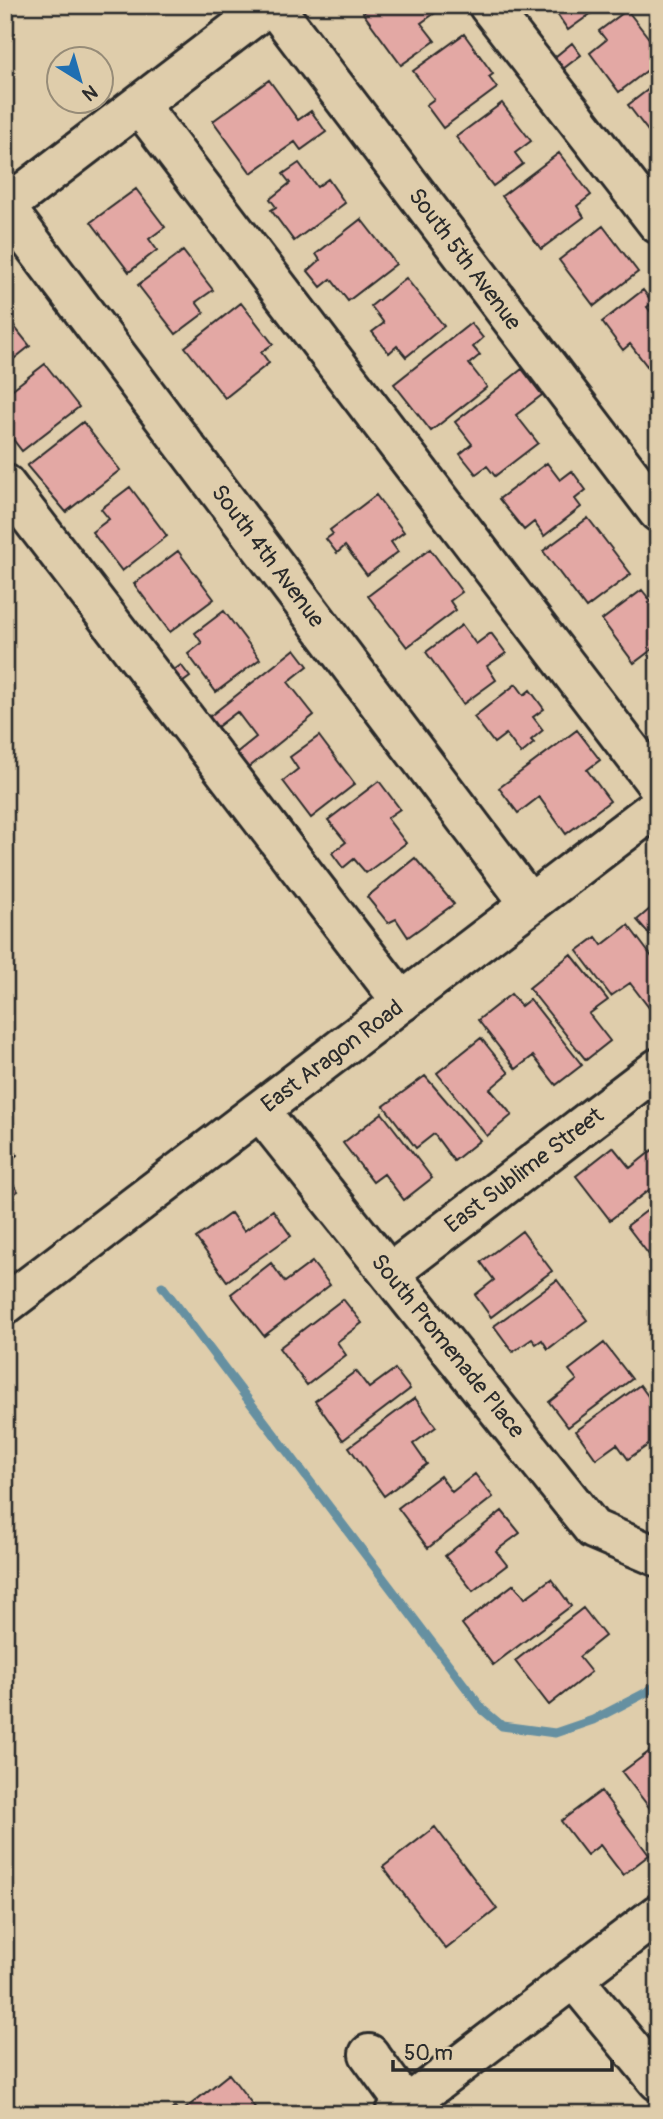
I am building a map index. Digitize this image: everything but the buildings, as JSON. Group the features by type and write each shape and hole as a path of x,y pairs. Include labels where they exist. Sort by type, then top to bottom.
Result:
{"street":[{"path":"5,207 271,5"},
{"name":"South 5th Avenue","path":"271,5 658,512"},
{"path":"488,5 658,224"},
{"path":"139,105 658,786"},
{"name":"South 4th Avenue","path":"5,207 530,904"},
{"path":"5,484 402,1002"},
{"name":"East Aragon Road","path":"5,1305 658,806"},
{"name":"East Sublime Street","path":"390,1273 658,1068"},
{"name":"South Promenade Place","path":"260,1111 593,1529 656,1556"},
{"path":"369,2054 401,2110 658,1914"},
{"path":"574,1979 658,2081"}],"waterway":[{"path":"162,1286 483,1710 502,1726 555,1733 593,1720 658,1684"}]}
